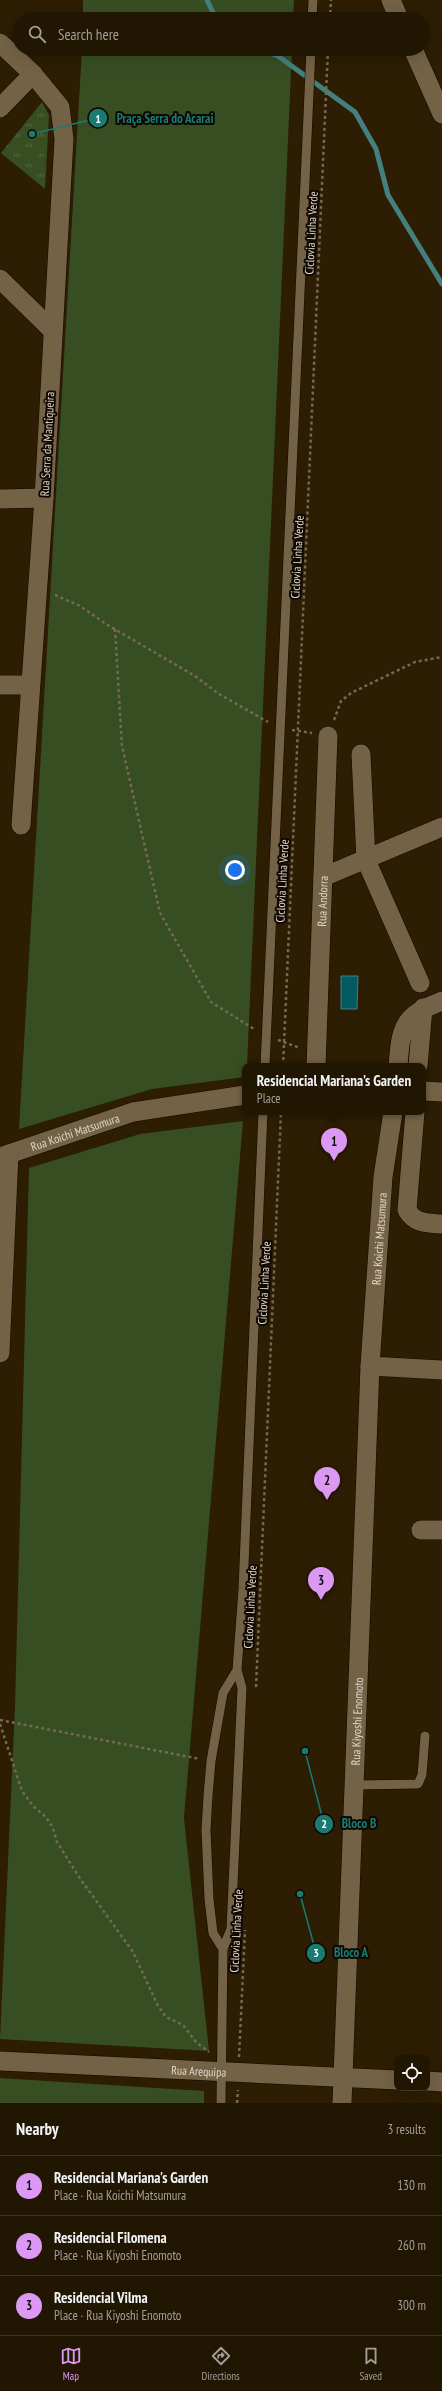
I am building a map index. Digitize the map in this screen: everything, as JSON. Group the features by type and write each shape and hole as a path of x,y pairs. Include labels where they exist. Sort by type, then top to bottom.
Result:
{"street":[{"path":"391,0 397,12"},
{"name":"Rua Serra da Mantiqueira","path":"0,43 12,54"},
{"name":"Rua Serra da Mantiqueira","path":"14,56 33,74 60,107 64,139 44,498 20,825"},
{"path":"416,56 442,114"},
{"path":"0,108 33,74"},
{"path":"0,279 53,331"},
{"path":"0,499 44,498"},
{"path":"0,685 30,685"},
{"name":"Rua Andorra","path":"316,1059 328,736"},
{"path":"361,754 366,860 420,983"},
{"path":"323,877 366,860 442,826 440,819 442,813"},
{"path":"398,1063 401,1033 404,1025 423,1008 442,1001"},
{"path":"418,1063 423,1008"},
{"path":"426,1091 442,1092"},
{"name":"Rua Koichi Matsumura","path":"5,1156 133,1112 242,1095"},
{"name":"Rua Koichi Matsumura","path":"370,1366 383,1177 393,1115"},
{"path":"415,1115 407,1210 411,1217 421,1223 442,1224"},
{"path":"0,1353 5,1156"},
{"path":"370,1366 442,1370"},
{"name":"Rua Kiyoshi Enomoto","path":"343,2077 356,1785 370,1366"},
{"path":"421,1530 442,1530"},
{"name":"Rua Arequipa","path":"0,2061 394,2080"},
{"path":"342,2103 343,2077"},
{"path":"430,2081 442,2082"}],"lane":[{"path":"312,12 313,0"},
{"path":"265,1063 311,56"},
{"path":"221,2103 223,2071 223,1949 230,1929 242,1688 236,1670 244,1581 263,1115"},
{"path":"223,1949 213,1932 208,1892 206,1830 211,1761 223,1693 236,1670"},
{"path":"356,1785 418,1784 422,1775 425,1736"}],"path":[{"path":"330,12 331,0"},
{"name":"Ciclovia Linha Verde","path":"283,1063 328,56"},
{"path":"37,594 60,596 80,606 115,629 195,676 259,719 280,728 328,736 341,701 351,693 415,662 442,657"},
{"path":"115,629 122,746 160,913 211,1002 266,1036 316,1059"},
{"name":"Ciclovia Linha Verde","path":"255,1692 281,1115"},
{"path":"0,1720 211,1761"},
{"path":"0,1724 22,1791 33,1806 46,1817 54,1828 57,1842 79,1877 133,1952 158,2006 166,2017 183,2025 196,2042 209,2051 223,2071"},
{"name":"Ciclovia Linha Verde","path":"237,2103 223,2071 245,1927"}],"green space":[{"path":"83,0 294,0 293,12 83,12"},
{"path":"82,56 292,56 247,1063 242,1063 242,1077 152,1089 19,1129"},
{"path":"42,102 49,115 45,189 1,153"},
{"path":"243,1121 184,1818 209,2051 0,2039 15,1706 29,1168 140,1134"},
{"path":"0,2078 204,2091 204,2103 0,2103"}],"water":[{"path":"341,976 358,976 357,1009 341,1009"}],"waterway":[{"path":"207,0 213,12"},
{"path":"278,56 355,112 376,149 388,195 442,284"}],"place":[{"name":"Praça Serra do Acarai","path":"32,134"},
{"name":"Residencial Mariana's Garden","path":"334,1161"},
{"name":"Residencial Filomena","path":"327,1500"},
{"name":"Residencial Vilma","path":"321,1600"},
{"name":"Bloco B","path":"305,1751"},
{"name":"Bloco A","path":"300,1894"}]}
